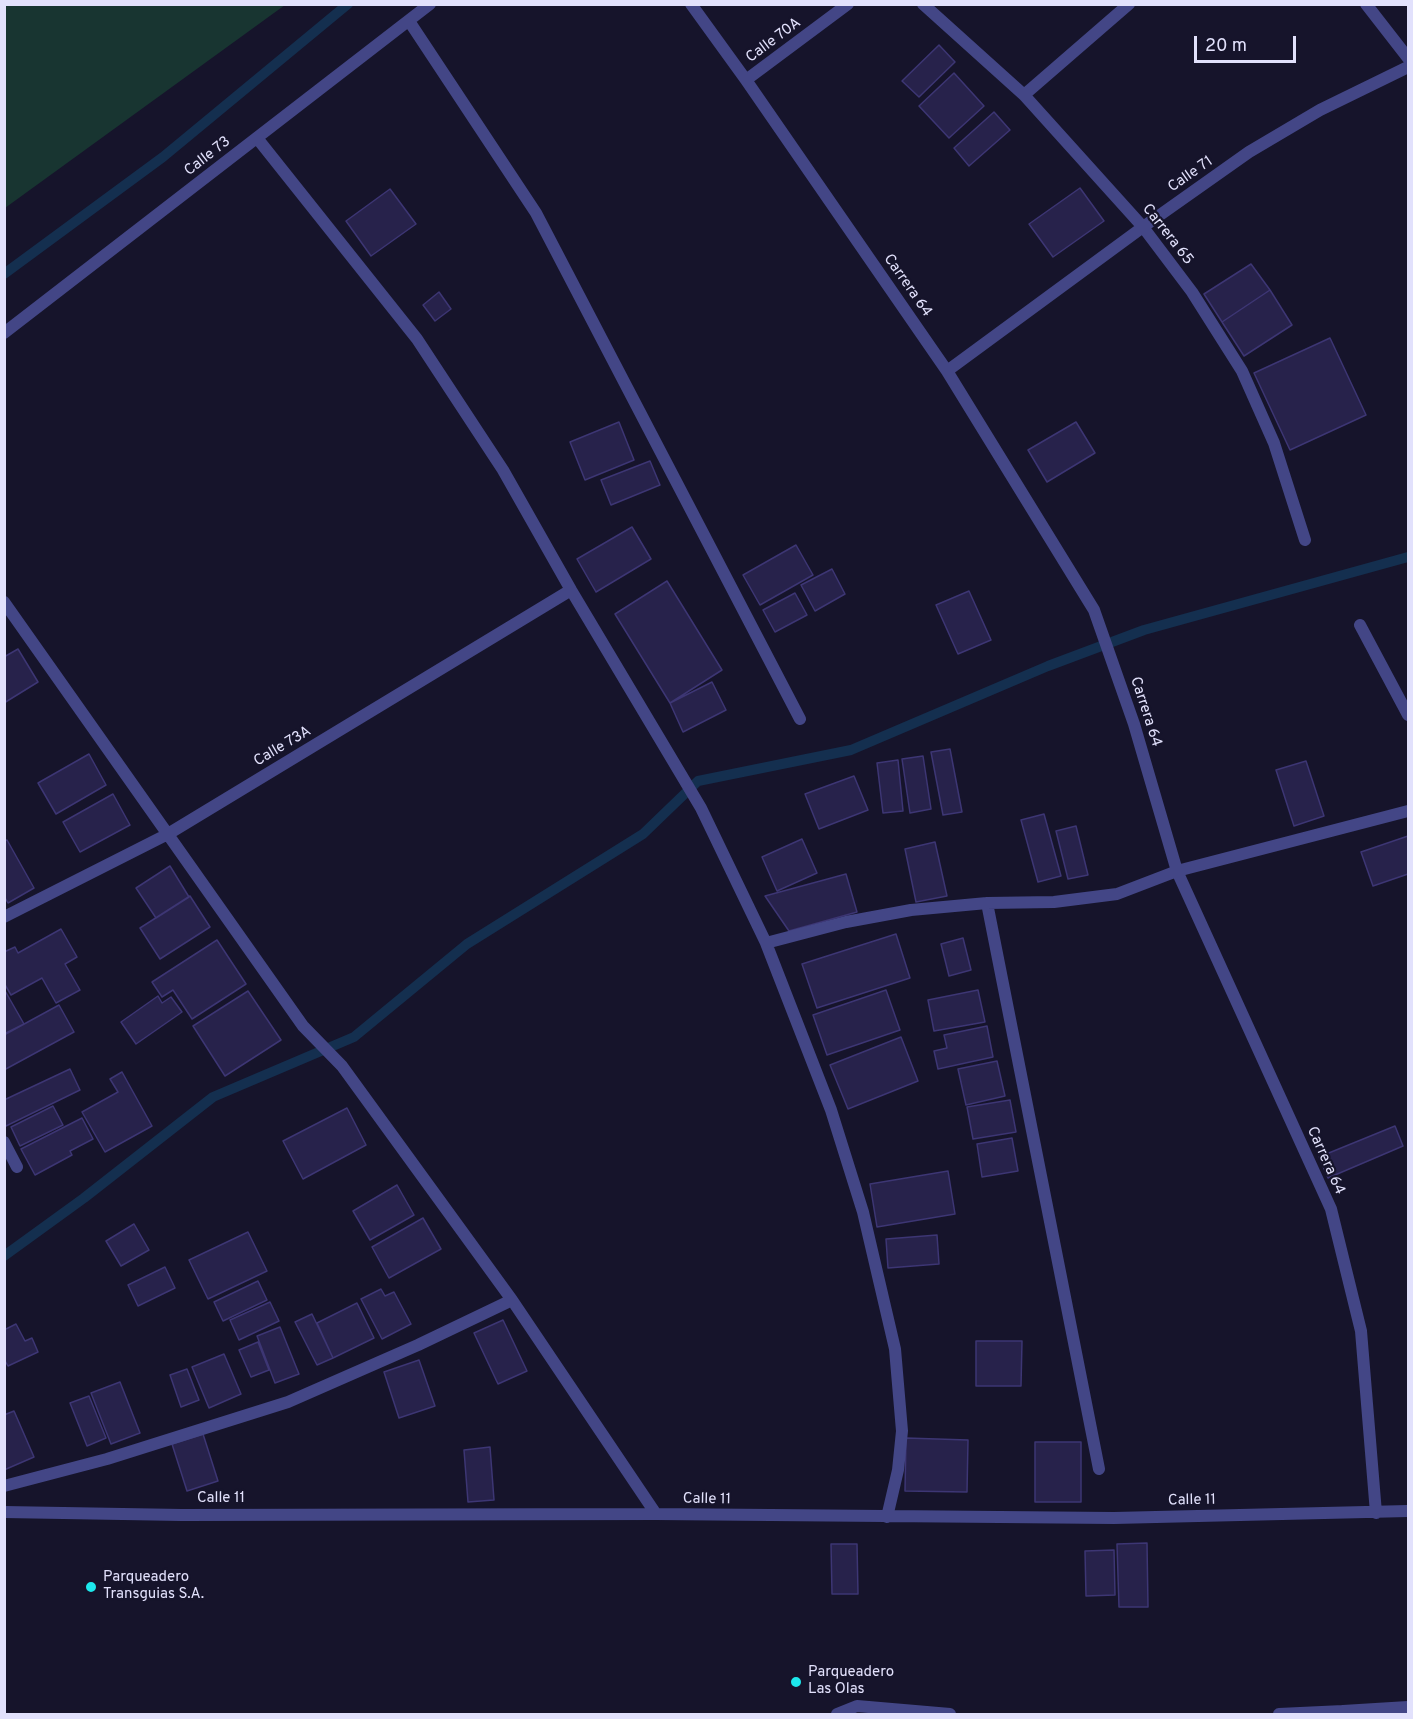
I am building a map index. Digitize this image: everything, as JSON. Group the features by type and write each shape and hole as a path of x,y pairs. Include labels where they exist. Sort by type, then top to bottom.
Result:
{"street":[{"name":"Calle 73","path":"4,333 430,4"},
{"name":"Carrera 64","path":"691,4 746,80 946,371 1094,610 1134,724 1177,871 1330,1209 1361,1331 1376,1513"},
{"name":"Calle 70A","path":"746,80 848,4"},
{"name":"Carrera 65","path":"922,4 1024,95 1143,227 1192,292 1242,371 1274,442 1305,540"},
{"path":"1024,95 1129,4"},
{"path":"1366,4 1408,58"},
{"path":"409,21 536,213 800,719"},
{"name":"Calle 71","path":"946,371 1250,152 1310,116 1408,67"},
{"path":"257,138 417,339 503,470 571,590 701,808 766,943 831,1110 863,1212 895,1348 902,1431 898,1470 887,1517"},
{"name":"Calle 73A","path":"4,917 168,834 571,590"},
{"path":"4,602 303,1026 342,1066 512,1300 656,1514"},
{"path":"1360,626 1408,715"},
{"path":"766,943 846,922 911,910 987,903 1054,902 1117,894 1177,871 1408,811"},
{"path":"987,903 1099,1469"},
{"path":"4,1142 17,1167"},
{"path":"4,1486 107,1459 288,1402 418,1345 512,1300"},
{"name":"Calle 11","path":"4,1512 182,1515 656,1514 1114,1518 1408,1511"},
{"path":"837,1714 856,1706 950,1714"},
{"path":"1279,1714 1343,1713 1408,1707"}],"green space":[{"path":"5,4 285,4 285,5 5,208"}],"building":[{"path":"939,45 955,62 919,97 902,81"},
{"path":"954,73 984,106 949,138 919,106"},
{"path":"994,112 1010,130 969,166 954,148"},
{"path":"1080,188 1104,221 1053,257 1029,224"},
{"path":"390,189 416,224 371,256 346,221"},
{"path":"1251,264 1270,290 1222,322 1204,294"},
{"path":"1270,290 1292,325 1244,356 1222,322"},
{"path":"439,292 451,309 435,321 423,305"},
{"path":"1330,338 1366,415 1290,450 1254,373"},
{"path":"619,422 634,460 585,480 570,442"},
{"path":"1076,422 1095,453 1047,482 1028,450"},
{"path":"650,461 660,485 611,505 601,480"},
{"path":"632,527 651,559 596,592 577,559"},
{"path":"796,545 813,575 760,605 743,575"},
{"path":"832,569 845,594 815,611 801,585"},
{"path":"667,581 722,670 670,703 615,614"},
{"path":"969,591 991,640 958,654 936,605"},
{"path":"795,593 807,615 775,632 763,610"},
{"path":"18,649 38,682 4,703 4,657"},
{"path":"712,682 726,710 683,732 670,703"},
{"path":"950,749 962,812 943,815 931,752"},
{"path":"89,754 106,785 56,814 38,783"},
{"path":"923,756 931,809 910,813 902,759"},
{"path":"898,760 903,811 883,813 877,763"},
{"path":"1306,761 1324,816 1294,826 1276,770"},
{"path":"854,776 868,810 819,829 805,794"},
{"path":"113,794 130,825 80,852 63,822"},
{"path":"1044,814 1061,876 1038,882 1021,820"},
{"path":"1076,826 1088,875 1068,879 1056,831"},
{"path":"1408,836 1408,874 1373,886 1361,852"},
{"path":"802,839 817,873 777,891 762,857"},
{"path":"7,840 34,888 8,903 4,896 4,841"},
{"path":"935,842 947,896 916,902 905,849"},
{"path":"170,866 189,897 156,918 136,888"},
{"path":"846,874 857,912 789,931 765,896"},
{"path":"190,896 210,927 160,959 140,928"},
{"path":"61,929 77,957 65,964 80,990 56,1003 42,978 11,995 4,983 4,952 15,947 18,953"},
{"path":"896,934 910,978 817,1008 802,964"},
{"path":"963,938 971,970 949,976 941,944"},
{"path":"217,940 246,984 192,1019 173,990 162,997 152,982"},
{"path":"4,989 24,1024 4,1034"},
{"path":"886,990 900,1030 827,1055 813,1015"},
{"path":"978,990 985,1022 934,1031 928,1000"},
{"path":"248,991 281,1040 225,1076 193,1026"},
{"path":"158,996 162,1003 171,997 182,1012 136,1044 121,1022"},
{"path":"59,1005 74,1032 4,1070 4,1035"},
{"path":"987,1026 993,1057 938,1069 934,1051 947,1048 944,1035"},
{"path":"901,1037 918,1081 848,1109 830,1065"},
{"path":"997,1061 1005,1096 966,1105 958,1069"},
{"path":"70,1069 80,1090 6,1126 4,1100"},
{"path":"122,1072 152,1126 105,1152 82,1112 118,1092 110,1079"},
{"path":"1010,1100 1016,1132 973,1139 967,1107"},
{"path":"53,1106 63,1125 20,1146 11,1127"},
{"path":"347,1108 366,1145 303,1179 283,1141"},
{"path":"82,1118 93,1139 70,1151 72,1155 35,1175 21,1149"},
{"path":"1395,1126 1403,1146 1328,1178 1319,1157"},
{"path":"1012,1138 1018,1171 982,1177 977,1144"},
{"path":"948,1171 955,1214 877,1227 870,1184"},
{"path":"397,1185 414,1215 370,1240 353,1211"},
{"path":"423,1218 441,1249 389,1278 372,1247"},
{"path":"134,1224 149,1250 121,1266 106,1241"},
{"path":"248,1232 267,1271 208,1299 189,1260"},
{"path":"937,1235 939,1264 888,1268 886,1239"},
{"path":"165,1267 175,1288 138,1306 128,1285"},
{"path":"258,1281 267,1300 223,1321 214,1302"},
{"path":"381,1289 385,1296 394,1292 411,1324 382,1339 361,1299"},
{"path":"270,1302 279,1321 239,1340 230,1320"},
{"path":"357,1303 374,1338 333,1358 317,1323"},
{"path":"312,1314 333,1358 317,1365 295,1322"},
{"path":"503,1320 527,1371 498,1384 474,1333"},
{"path":"16,1324 25,1341 32,1338 38,1352 8,1366 4,1359 4,1330"},
{"path":"280,1327 299,1374 275,1383 257,1336"},
{"path":"976,1341 1022,1341 1021,1386 976,1386"},
{"path":"258,1342 269,1370 251,1377 239,1350"},
{"path":"224,1354 241,1394 209,1408 192,1367"},
{"path":"419,1360 435,1406 399,1418 384,1372"},
{"path":"187,1369 199,1400 181,1407 170,1375"},
{"path":"120,1382 140,1433 111,1444 91,1393"},
{"path":"89,1396 106,1438 87,1446 70,1403"},
{"path":"14,1411 34,1457 4,1470 4,1415"},
{"path":"203,1434 218,1481 187,1491 172,1444"},
{"path":"906,1438 968,1440 967,1492 905,1491"},
{"path":"1035,1442 1081,1442 1081,1502 1035,1502"},
{"path":"490,1447 494,1500 468,1502 464,1450"},
{"path":"1147,1543 1148,1607 1119,1607 1117,1544"},
{"path":"831,1544 857,1544 858,1594 832,1594"},
{"path":"1114,1550 1115,1595 1086,1596 1085,1551"}],"waterway":[{"path":"4,274 163,157 348,4"},
{"path":"4,1256 84,1198 213,1097 354,1037 467,944 643,834 698,781 851,750 1048,666 1144,630 1408,557"}],"place":[{"name":"Parqueadero Transguias S.A.","path":"91,1587"},
{"name":"Parqueadero Las Olas","path":"796,1682"}]}
